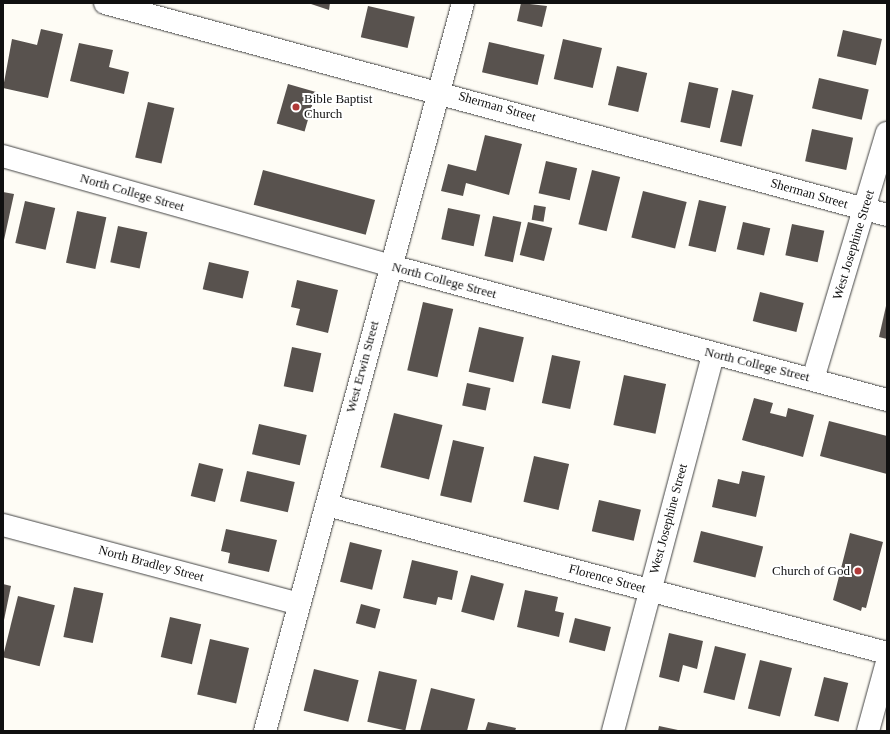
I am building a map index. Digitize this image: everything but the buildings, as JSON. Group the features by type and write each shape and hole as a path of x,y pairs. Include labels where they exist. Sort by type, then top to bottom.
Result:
{"street":[{"name":"Sherman Street","path":"105,3 439,91 887,215"},
{"name":"West Erwin Street","path":"265,731 463,3"},
{"name":"West Josephine Street","path":"813,379 887,134"},
{"name":"North College Street","path":"3,156 391,266 887,400"},
{"name":"West Josephine Street","path":"613,731 713,354"},
{"name":"Florence Street","path":"327,505 887,653"},
{"name":"North Bradley Street","path":"3,525 299,604"},
{"path":"868,731 887,662"}],"place":[{"name":"Bible Baptist Church","path":"296,107"},
{"name":"Church of God","path":"858,571"}]}
